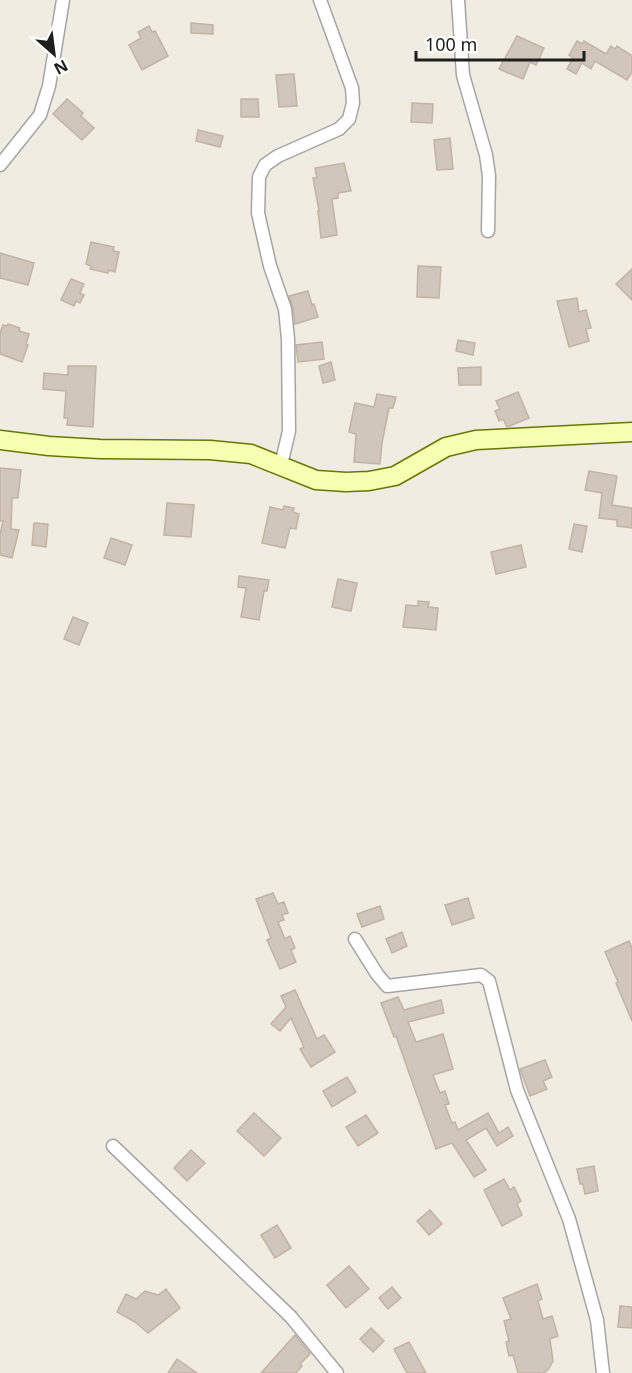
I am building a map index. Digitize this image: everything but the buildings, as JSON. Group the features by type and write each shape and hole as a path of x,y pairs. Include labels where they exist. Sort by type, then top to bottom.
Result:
{"street":[{"path":"0,165 40,116 49,86 63,0"},
{"path":"281,465 289,431 288,339 285,309 270,266 258,213 258,177 265,165 278,156 339,129 349,119 353,103 352,88 320,0"},
{"path":"458,0 463,75 486,155 489,176 488,231"},
{"path":"0,440 100,449 210,450 251,454 316,480 369,482 395,476 446,447 476,440 632,432"},
{"path":"355,939 376,974 387,986 481,975 489,981 517,1090 569,1219 597,1320 603,1373"},
{"path":"113,1146 291,1317 337,1373"}]}
